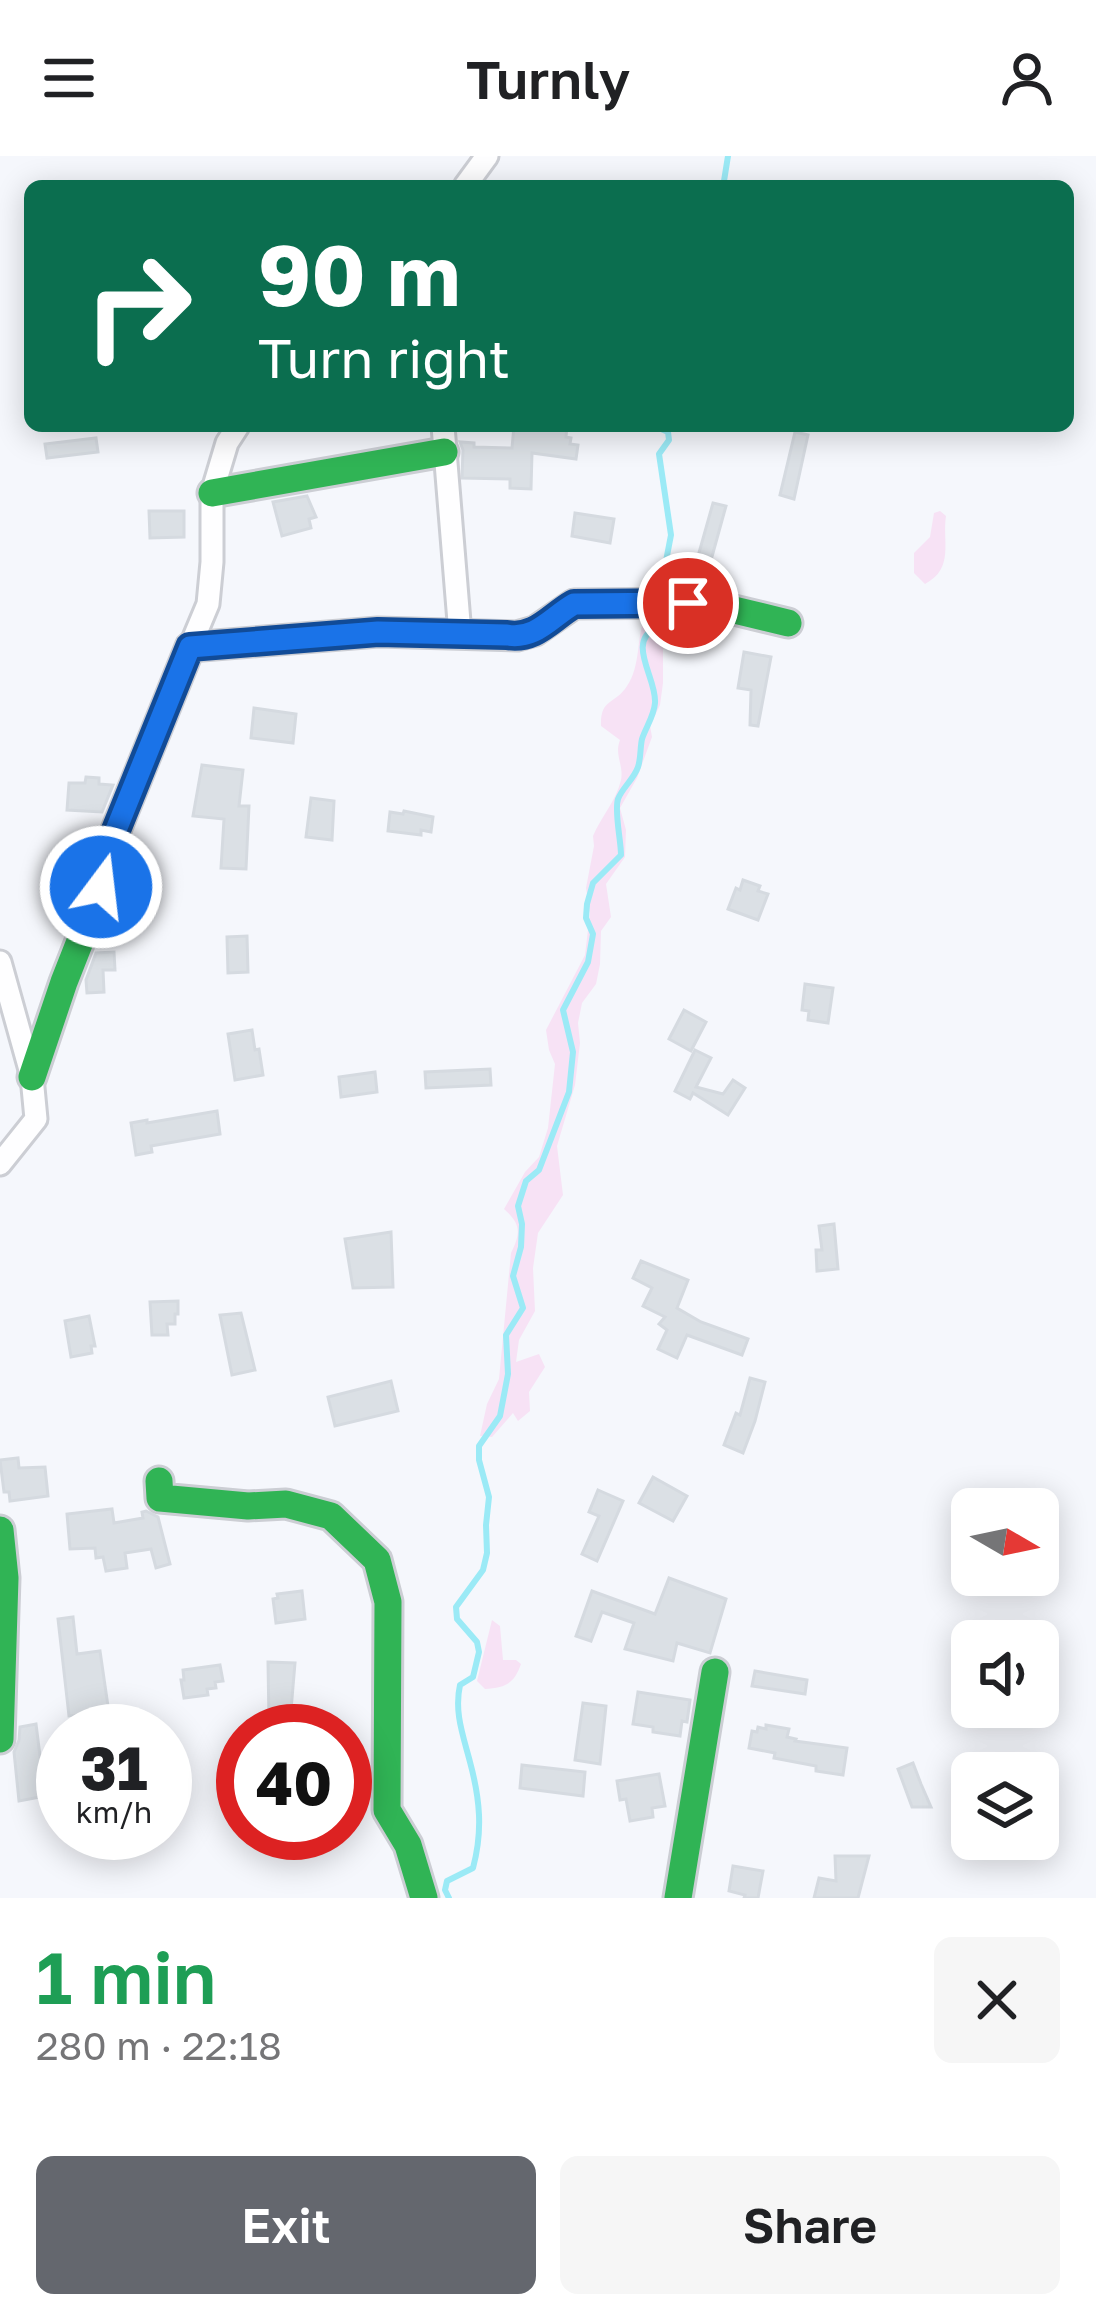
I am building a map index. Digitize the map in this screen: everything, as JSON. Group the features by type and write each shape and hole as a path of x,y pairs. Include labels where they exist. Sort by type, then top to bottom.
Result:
{"street":[{"path":"32,1077 101,887 116,830 208,604 212,494 234,432"},
{"path":"212,494 443,439 460,634"},
{"path":"190,647 378,632 521,638 574,604 705,603 788,623"},
{"path":"0,962 32,1077 36,1119 0,1164"},
{"path":"159,1481 160,1498 248,1506 286,1504 331,1516 377,1560 388,1602 387,1810 408,1845 424,1898"},
{"path":"0,1530 5,1578 0,1736"},
{"path":"678,1898 715,1672"}],"shaded area":[{"path":"934,513 946,516 944,562 925,584 914,573 914,553 930,537"},
{"path":"664,614 667,634 660,705 637,778 620,808 626,830 625,857 606,884 611,917 601,931 596,984 582,1003 578,1023 575,1085 557,1146 563,1195 538,1233 533,1268 535,1311 519,1340 516,1362 539,1354 545,1367 529,1392 530,1411 518,1421 513,1413 492,1437 480,1436 499,1379 511,1253 518,1234 514,1219 504,1209 539,1157 548,1128 555,1064 546,1030 585,955 593,836 621,780 620,740 601,726 601,717 631,678 645,617"},
{"path":"492,1620 500,1626 503,1660 521,1664 508,1684 485,1689 477,1681"}],"building":[{"path":"513,432 566,432 570,444 578,445 576,459 532,453 531,489 510,488 510,479 462,478 460,442 512,448"},
{"path":"795,432 808,435 794,499 780,495"},
{"path":"96,438 98,452 47,458 45,444"},
{"path":"307,496 316,517 309,519 311,528 282,536 273,502"},
{"path":"713,503 726,506 708,571 695,567"},
{"path":"149,511 184,511 184,537 150,538"},
{"path":"575,513 614,519 610,543 572,536"},
{"path":"744,652 771,657 758,726 750,725 751,690 738,688"},
{"path":"254,708 296,714 293,743 251,738"},
{"path":"202,765 243,770 239,806 249,806 246,869 221,868 224,819 193,816"},
{"path":"86,777 113,785 102,812 67,810 69,783 85,783"},
{"path":"311,798 334,801 332,840 306,837"},
{"path":"390,812 433,817 431,832 388,831"},
{"path":"743,880 768,894 758,920 728,909"},
{"path":"247,936 248,972 228,973 227,937"},
{"path":"114,952 115,970 103,970 104,992 87,993 86,980 96,953"},
{"path":"805,984 833,988 828,1023 808,1020 809,1011 802,1010"},
{"path":"684,1010 706,1022 691,1051 669,1039"},
{"path":"252,1030 263,1075 235,1080 228,1034"},
{"path":"695,1050 711,1058 696,1087 723,1094 733,1080 745,1088 728,1115 693,1093 690,1099 675,1091"},
{"path":"490,1069 491,1085 426,1088 425,1072"},
{"path":"375,1072 377,1092 341,1097 339,1077"},
{"path":"217,1111 220,1134 151,1146 152,1152 136,1155 131,1123"},
{"path":"834,1224 838,1269 817,1271 816,1250 822,1250 819,1226"},
{"path":"391,1232 393,1287 353,1288 345,1239"},
{"path":"641,1261 688,1280 677,1308 748,1339 742,1355 687,1335 677,1358 658,1349 667,1330 659,1324 665,1317 643,1306 652,1288 633,1278"},
{"path":"178,1301 175,1324 167,1324 168,1335 152,1335 150,1302"},
{"path":"241,1313 255,1370 232,1375 220,1315"},
{"path":"89,1316 92,1353 71,1357 65,1321"},
{"path":"750,1378 765,1382 743,1453 724,1445 736,1413 740,1415"},
{"path":"391,1381 398,1411 335,1426 328,1397"},
{"path":"18,1458 19,1468 45,1467 48,1496 10,1501 9,1492 4,1492 0,1460"},
{"path":"653,1477 687,1496 673,1521 639,1503"},
{"path":"598,1490 623,1501 597,1561 582,1554 599,1516 589,1512"},
{"path":"112,1509 114,1523 143,1518 146,1511 158,1517 170,1564 156,1568 151,1549 125,1553 127,1568 106,1571 95,1548 70,1549 67,1514"},
{"path":"669,1578 726,1599 710,1653 677,1643 673,1661 625,1649 634,1623 602,1612 591,1641 576,1636 592,1591 655,1614"},
{"path":"302,1591 305,1619 276,1623 273,1599 277,1594"},
{"path":"73,1617 77,1654 100,1651 108,1704 68,1704 58,1619"},
{"path":"268,1662 295,1663 292,1704 269,1704"},
{"path":"220,1665 223,1681 215,1682 216,1688 207,1689 208,1695 184,1698 183,1670"},
{"path":"755,1671 807,1680 805,1694 752,1686"},
{"path":"638,1692 690,1700 680,1736 633,1724"},
{"path":"583,1703 606,1706 600,1764 575,1760"},
{"path":"36,1724 36,1798 19,1801 14,1752 20,1727"},
{"path":"766,1725 789,1729 787,1737 795,1741 847,1748 843,1775 816,1771 816,1766 749,1748 752,1731 766,1729"},
{"path":"913,1763 931,1807 912,1807 898,1769"},
{"path":"522,1765 585,1772 583,1796 520,1788"},
{"path":"659,1774 665,1806 652,1808 653,1817 630,1821 617,1781"},
{"path":"835,1856 869,1856 858,1898 814,1898 819,1878 836,1881"},
{"path":"733,1866 763,1871 758,1898 729,1891"}],"waterway":[{"path":"724,180 728,156"},
{"path":"660,592 671,535 659,454 669,440 668,432"},
{"path":"449,1898 447,1881 473,1868 479,1828 476,1789 458,1705 460,1685 473,1677 479,1652 477,1642 457,1619 456,1607 483,1570 487,1553 489,1497 479,1446 500,1416 508,1374 506,1335 523,1308 513,1276 521,1247 518,1206 526,1181 539,1170 569,1092 573,1052 563,1010 588,962 593,934 586,918 587,904 593,883 621,855 618,799 638,767 654,708 643,642 657,627 658,611"}],"traffic: fast":[{"path":"212,493 444,452"},
{"path":"32,1077 101,888 116,830 190,647 378,632 517,636 535,631 574,604 705,603 788,623"},
{"path":"159,1481 160,1498 248,1506 286,1504 331,1516 377,1560 388,1602 387,1810 408,1845 424,1898"},
{"path":"0,1530 5,1578 0,1739"},
{"path":"678,1898 715,1672"}],"route":[{"path":"101,887 116,830 190,647 378,632 521,638 574,604 688,603"}]}
